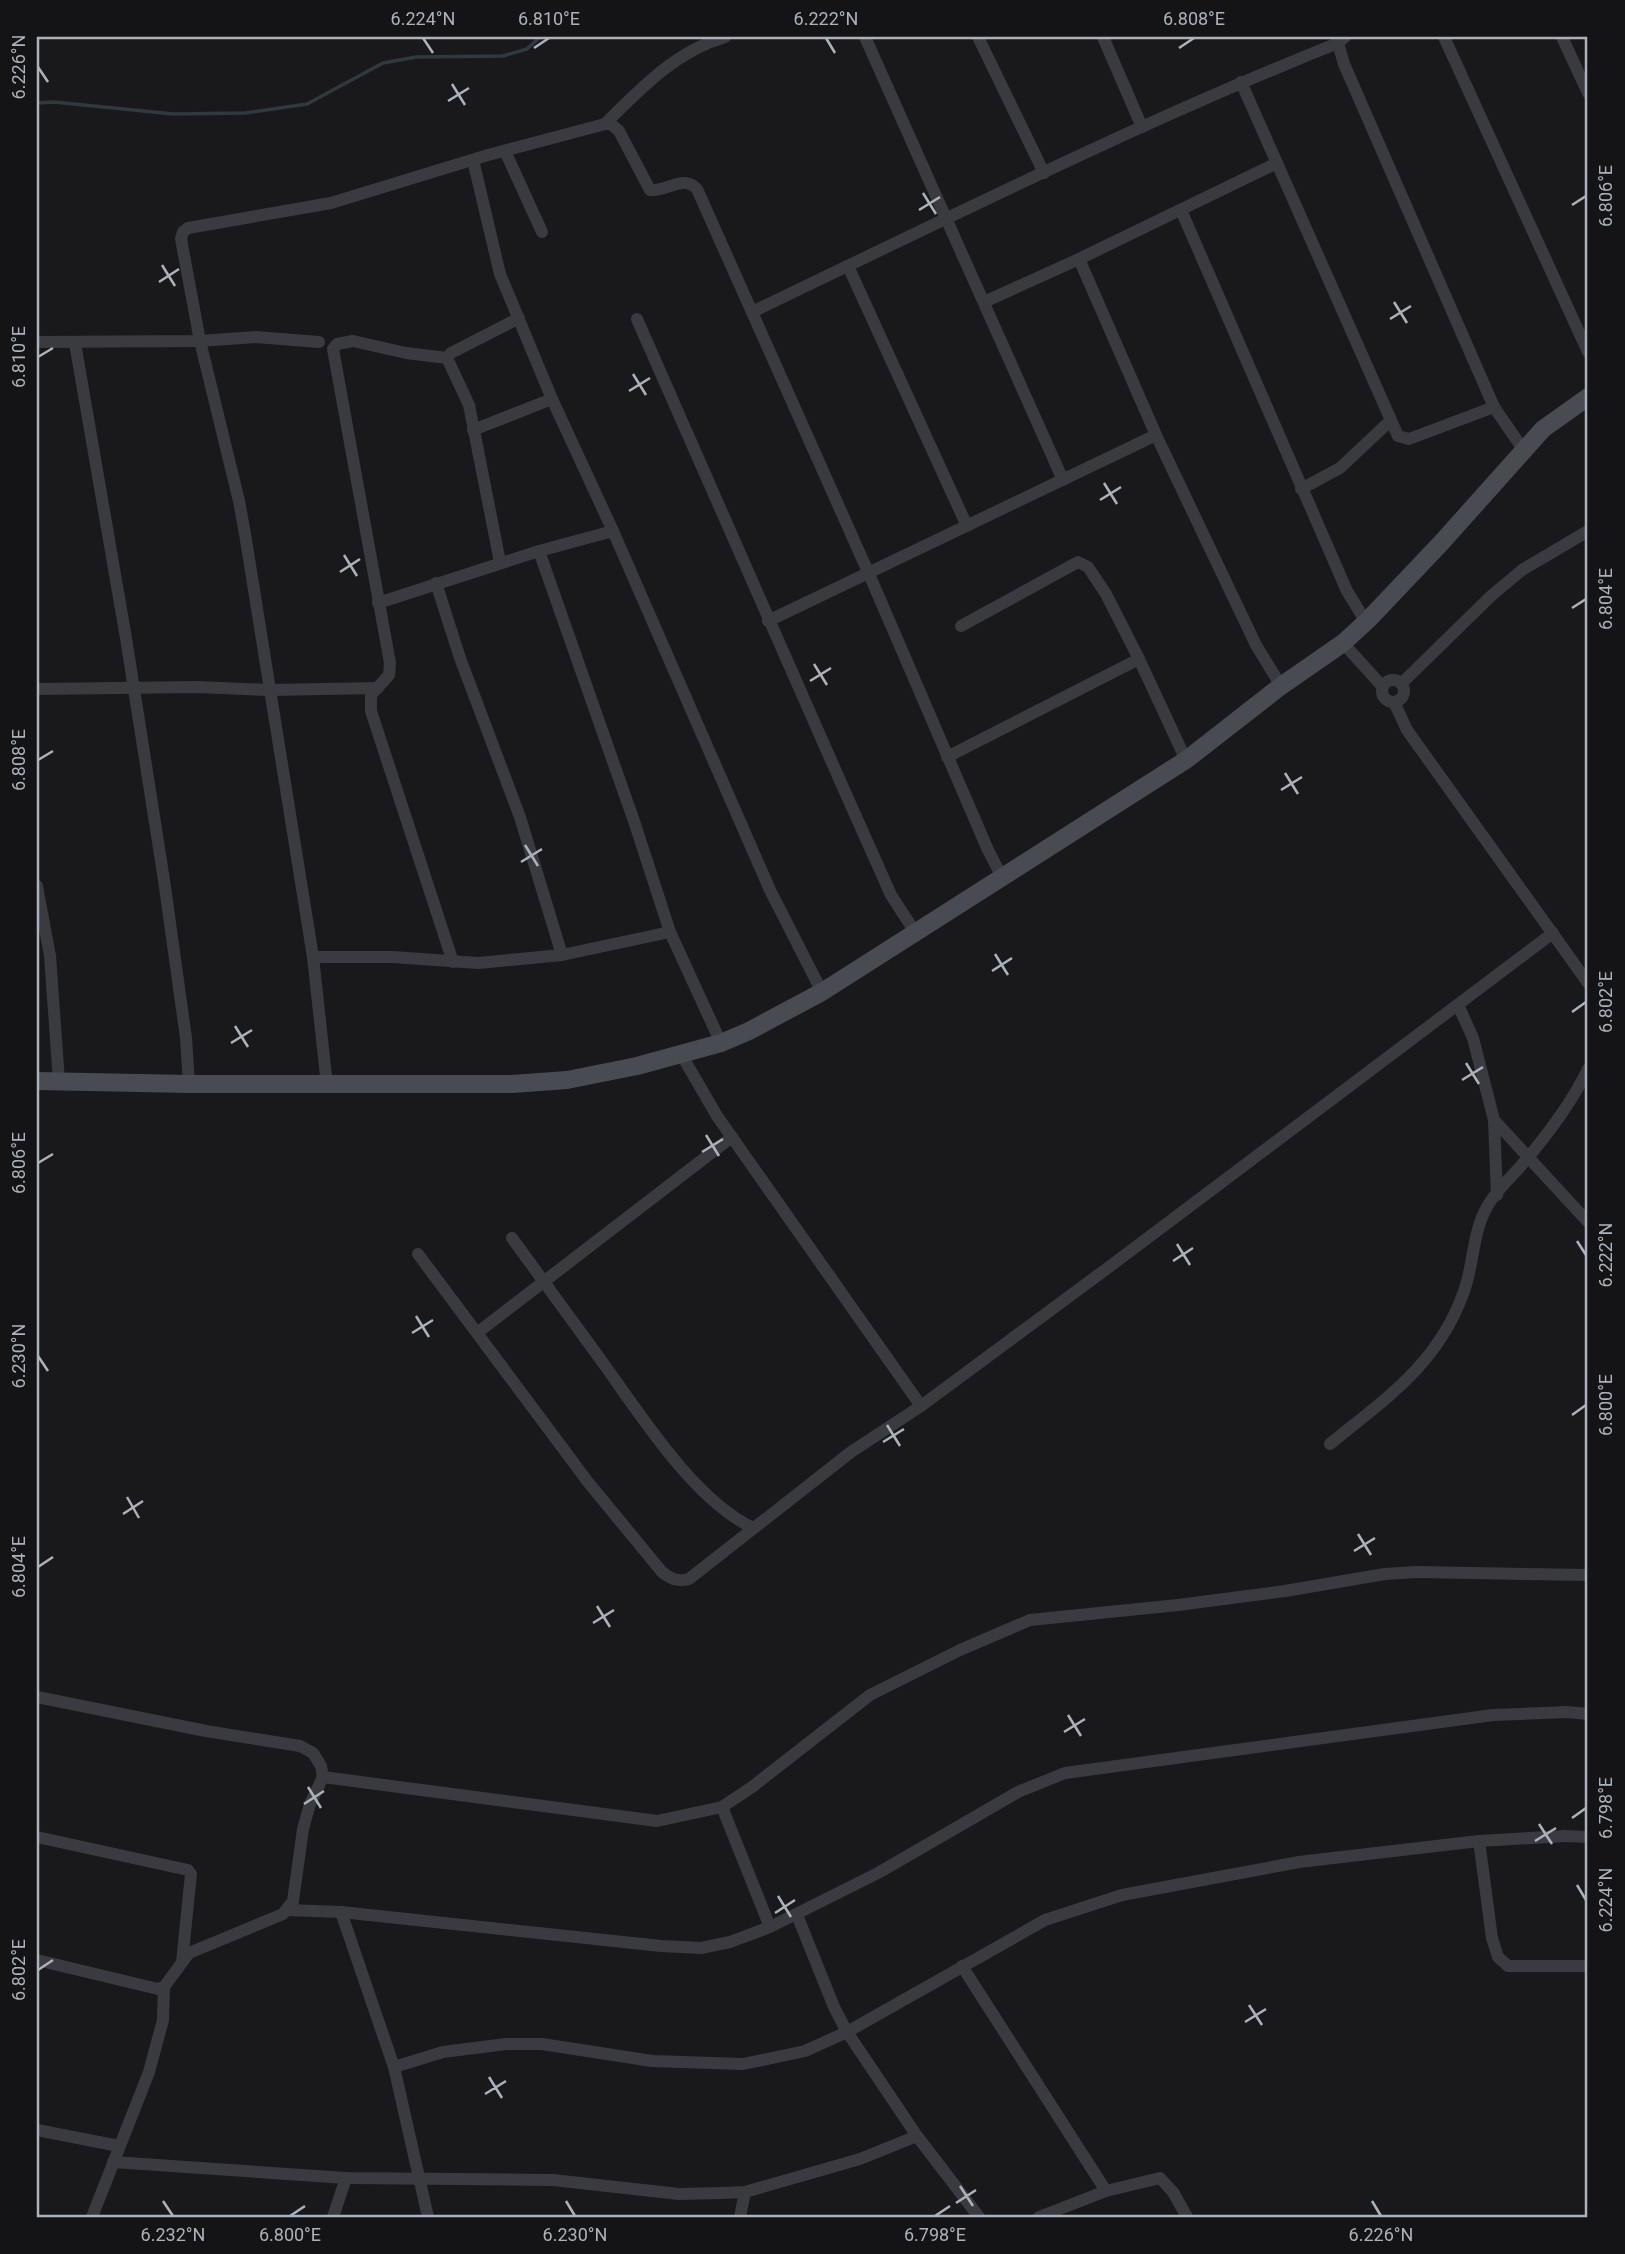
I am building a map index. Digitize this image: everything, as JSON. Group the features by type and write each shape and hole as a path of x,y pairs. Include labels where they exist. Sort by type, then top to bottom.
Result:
{"street":[{"path":"605,124 650,79 691,52 725,37"},
{"path":"865,37 1063,480"},
{"path":"978,37 1044,173"},
{"path":"1103,37 1142,127"},
{"path":"1444,37 1588,352"},
{"path":"1562,37 1588,93"},
{"path":"752,312 1142,127 1341,40 1344,64 1494,407 1525,452"},
{"path":"1241,82 1398,436 1409,439 1494,407"},
{"path":"327,1085 313,957 239,501 200,341 181,239 188,228 331,203 605,124 611,124 619,131 650,190 691,183 697,189 1002,877"},
{"path":"505,151 541,232"},
{"path":"473,160 500,274 552,400 770,890 822,992"},
{"path":"984,302 1277,163"},
{"path":"1181,210 1301,489 1347,591 1366,622"},
{"path":"1079,259 1156,435 1256,645 1281,686"},
{"path":"848,266 967,526"},
{"path":"447,358 451,353 519,318"},
{"path":"637,319 768,621 891,894 915,932"},
{"path":"37,342 200,341 256,337 318,342"},
{"path":"447,358 407,353 353,341 337,344 333,349 390,663 390,675 371,695 371,711 453,962"},
{"path":"75,343 164,880 186,1038 189,1084"},
{"path":"447,358 469,405 500,562"},
{"path":"37,1081 327,1085 512,1084 567,1080 637,1066 721,1043 749,1031 822,992 1186,760 1281,686 1343,643 1366,622 1544,429 1561,414 1588,397"},
{"path":"473,430 552,400"},
{"path":"1301,489 1340,468 1390,421"},
{"path":"768,621 1156,435"},
{"path":"379,603 500,562 612,531"},
{"path":"1402,683 1491,596 1522,570 1588,531"},
{"path":"539,551 670,932 721,1043"},
{"path":"961,626 1082,562 1106,594 1186,760"},
{"path":"436,583 460,658 520,817 562,954"},
{"path":"1343,643 1383,687 1384,697 1394,702 1407,730 1588,983"},
{"path":"947,757 1139,659"},
{"path":"1383,687 1392,680 1402,683"},
{"path":"1394,702 1403,696 1405,690 1402,683"},
{"path":"37,689 378,688"},
{"path":"37,886 50,956 59,1081"},
{"path":"313,957 393,957 478,963 562,954 670,932"},
{"path":"418,1254 588,1482 662,1572 671,1579 690,1579 851,1452 921,1406 1553,933"},
{"path":"1458,1005 1473,1038 1494,1120 1497,1195"},
{"path":"681,1054 732,1138 921,1406"},
{"path":"1330,1444 1421,1367 1444,1337 1464,1293 1478,1230 1487,1206 1528,1158 1578,1089 1588,1069"},
{"path":"1494,1120 1588,1222"},
{"path":"477,1332 732,1138"},
{"path":"512,1238 632,1403 696,1483 727,1513 752,1528"},
{"path":"323,1777 657,1821 722,1807 752,1787 870,1695 960,1650 1030,1620 1178,1605 1385,1574 1416,1572 1588,1575"},
{"path":"37,1697 206,1731 300,1746 313,1753 321,1766 323,1777 315,1789 306,1816 298,1857 296,1887 293,1901 287,1910"},
{"path":"92,2217 149,2071 163,2020 164,1987 189,1953 287,1910 341,1912 701,1948 730,1942 770,1927 878,1873 1018,1792 1065,1773 1493,1714 1588,1714"},
{"path":"722,1807 770,1927"},
{"path":"37,1837 188,1870 191,1874 182,1962"},
{"path":"394,2067 443,2052 506,2044 542,2045 652,2062 743,2064 805,2051 847,2032 1045,1920 1122,1895 1299,1862 1479,1841 1588,1837"},
{"path":"1479,1841 1492,1938 1498,1957 1508,1966 1588,1966"},
{"path":"341,1912 394,2067 428,2217"},
{"path":"797,1914 834,2007 847,2032 917,2136 979,2217"},
{"path":"37,1960 158,1989 164,1987"},
{"path":"962,1966 1106,2191"},
{"path":"37,2130 120,2146"},
{"path":"113,2162 346,2178 553,2180 679,2194 746,2192 860,2159 917,2136"},
{"path":"333,2217 346,2178"},
{"path":"1039,2217 1106,2191 1160,2178 1173,2192 1187,2217"},
{"path":"740,2217 746,2192"}],"waterway":[{"path":"37,103 54,102 173,114 245,113 307,104 383,63 416,57 503,56 527,49 540,37"}]}
